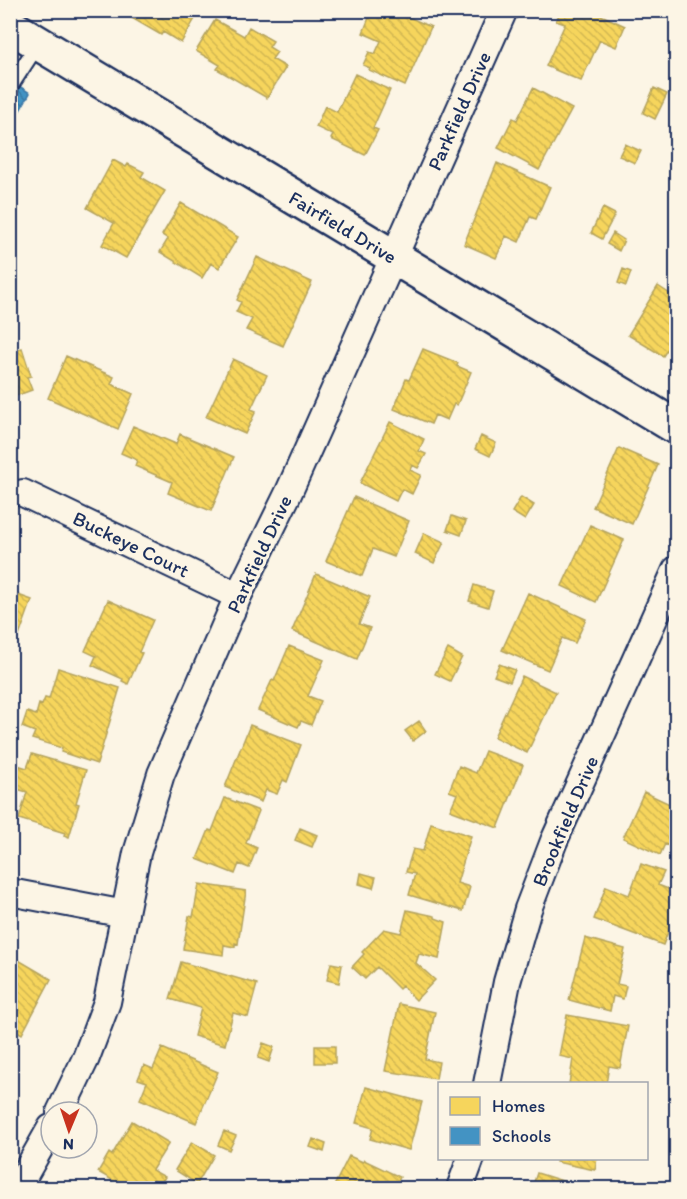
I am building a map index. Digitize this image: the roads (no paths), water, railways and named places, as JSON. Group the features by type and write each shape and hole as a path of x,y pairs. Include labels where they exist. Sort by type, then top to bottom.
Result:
{"street":[{"name":"Parkfield Drive","path":"66,1100 86,1058 107,1002 137,853 161,774 238,596 288,494 504,10"},
{"name":"Fairfield Drive","path":"10,26 676,427"},
{"name":"Buckeye Court","path":"23,493 238,596"},
{"name":"Brookfield Drive","path":"487,1082 507,982 528,909 554,842 676,570"},
{"path":"10,892 125,914"},
{"path":"17,1188 39,1149"},
{"path":"460,1188 470,1160"}],"lane":[{"path":"10,87 39,43"}]}
